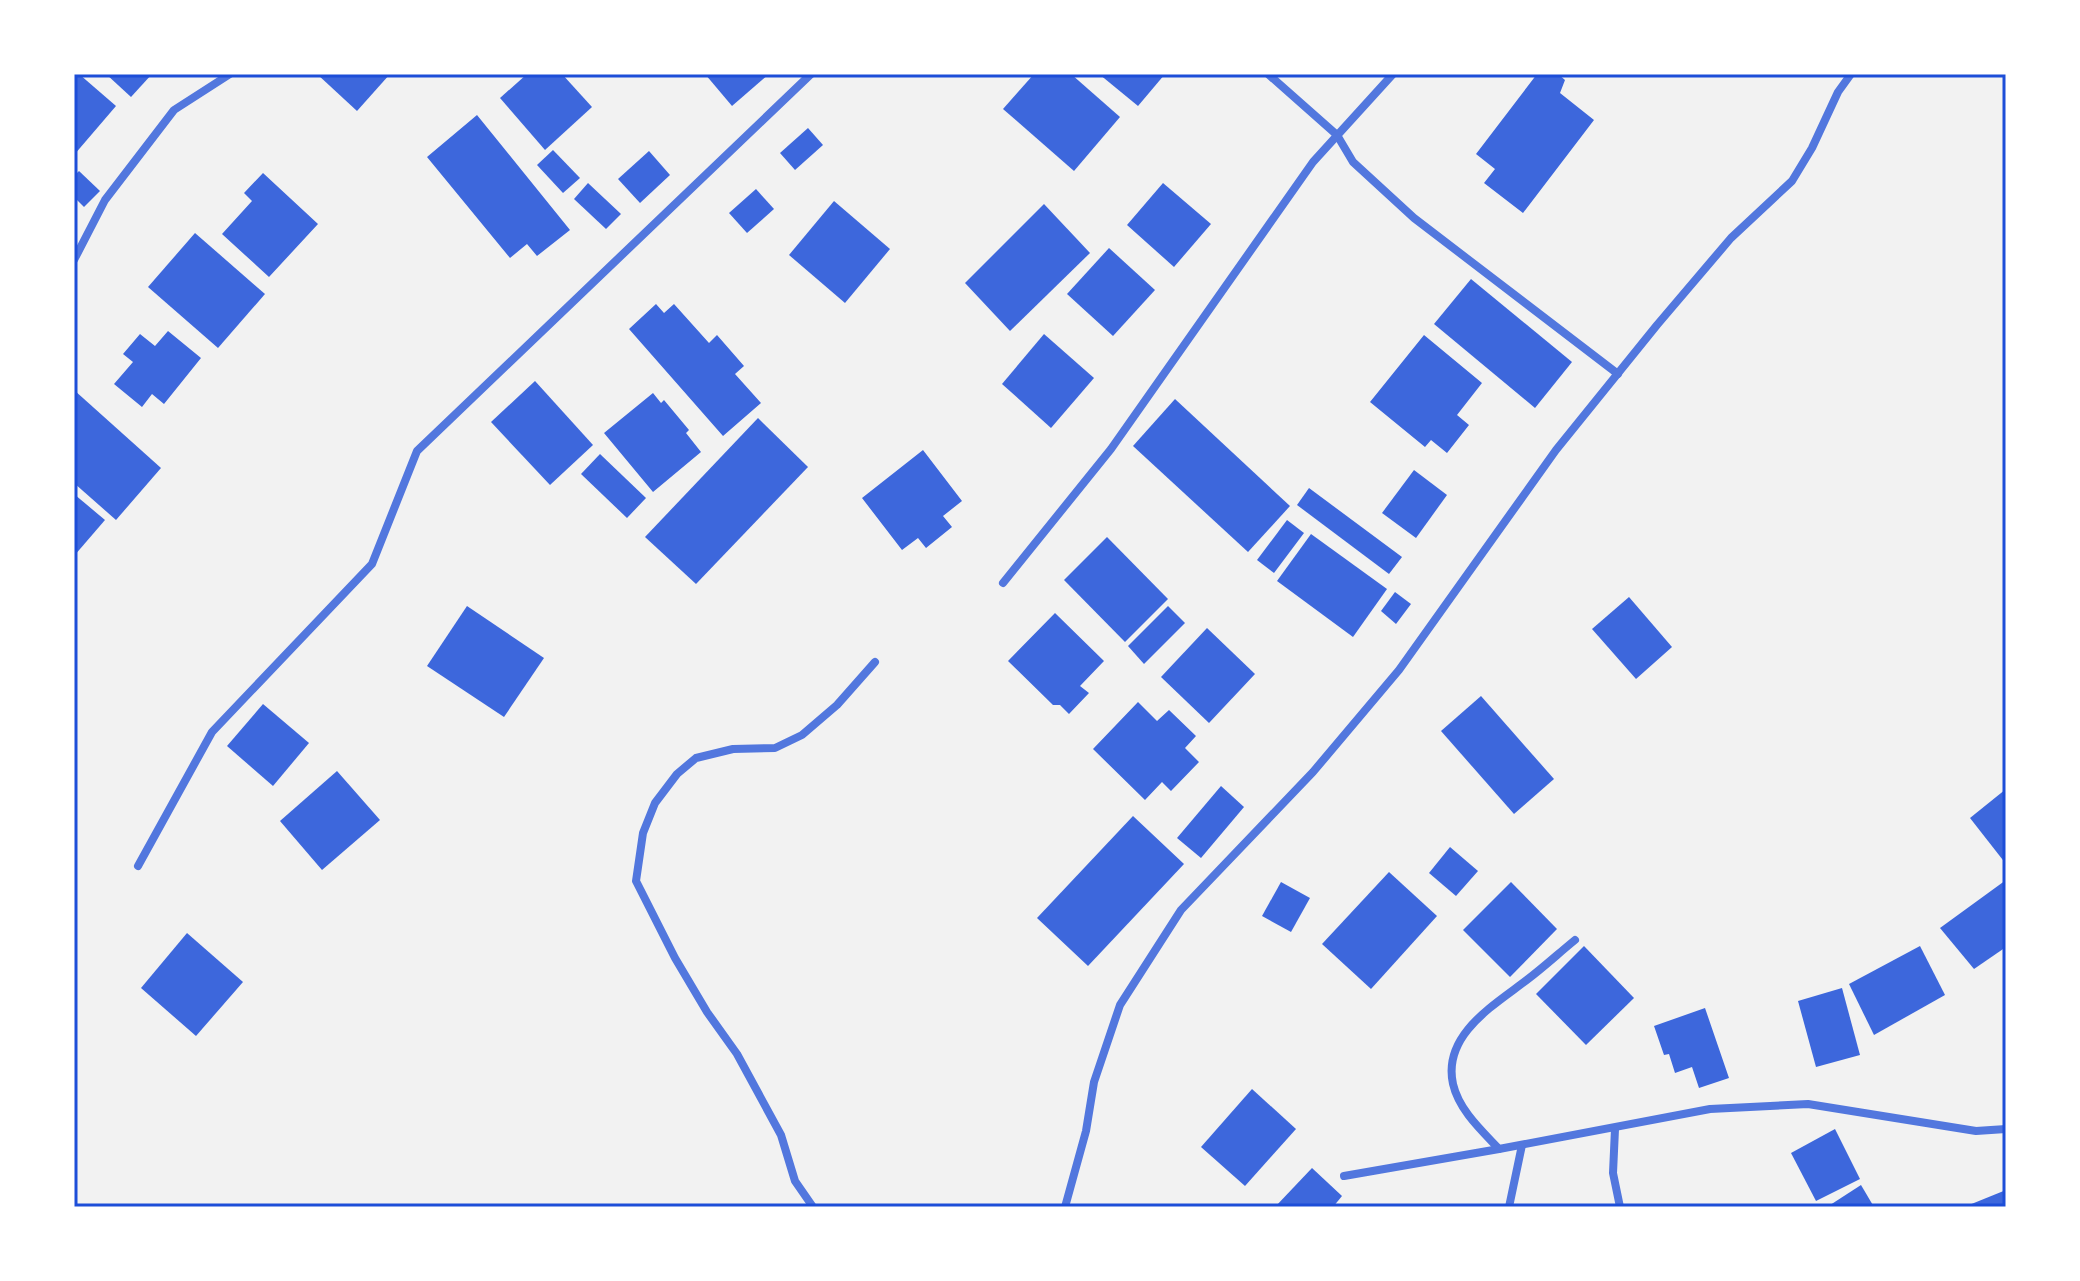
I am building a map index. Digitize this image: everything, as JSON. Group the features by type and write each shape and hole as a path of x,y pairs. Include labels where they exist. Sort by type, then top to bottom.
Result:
{"street":[{"path":"74,260 105,200 174,110 230,74"},
{"path":"138,866 212,732 372,564 417,451 811,74"},
{"path":"1268,74 1337,135 1353,162 1414,218 1618,374"},
{"path":"1003,583 1111,449 1313,162 1393,74"},
{"path":"1065,1207 1086,1131 1094,1082 1120,1005 1174,920 1208,879 1313,772 1399,670 1556,450 1731,238 1792,181 1812,148 1838,92 1851,74"},
{"path":"813,1207 795,1181 781,1135 744,1068 675,958 636,881 643,833 655,803 677,774 696,758 733,749 775,748 802,735 837,705 875,662"},
{"path":"1499,1149 1470,1118 1453,1084 1460,1041 1474,1020 1575,940"},
{"path":"1344,1176 1615,1129 1710,1109 1808,1104 1976,1131 2006,1129"},
{"path":"1615,1129 1613,1173 1620,1207"},
{"path":"1509,1207 1522,1145"}],"building":[{"path":"74,74 79,74 116,106 74,155"},
{"path":"106,74 152,74 131,97"},
{"path":"317,74 390,74 357,111"},
{"path":"527,74 562,74 592,107 545,150 500,98"},
{"path":"705,74 769,74 732,106"},
{"path":"1034,74 1071,74 1120,117 1074,171 1003,109"},
{"path":"1099,74 1165,74 1138,106"},
{"path":"1537,74 1558,74 1565,80 1560,93 1594,120 1523,213 1484,183 1495,169 1476,154"},
{"path":"477,115 570,230 537,256 527,244 510,258 427,157"},
{"path":"808,128 823,145 795,170 780,153"},
{"path":"553,150 580,178 563,193 537,165"},
{"path":"649,151 670,175 640,203 618,179"},
{"path":"79,171 100,191 84,207 74,197 74,176"},
{"path":"263,173 318,224 269,277 222,234 252,201 244,193"},
{"path":"588,183 621,214 606,229 574,199"},
{"path":"1163,183 1211,224 1174,267 1127,225"},
{"path":"756,189 774,209 747,233 729,213"},
{"path":"834,201 890,249 845,303 789,255"},
{"path":"1044,204 1090,253 1010,331 965,283"},
{"path":"195,233 265,294 218,348 148,287"},
{"path":"1109,248 1155,290 1113,336 1067,294"},
{"path":"1471,279 1572,362 1535,408 1434,324"},
{"path":"656,304 664,313 674,304 709,343 717,335 744,366 735,374 761,403 723,436 629,329"},
{"path":"168,331 201,358 164,404 152,394 142,407 114,384 133,362 123,354 140,334 155,346"},
{"path":"1044,334 1094,378 1051,428 1002,384"},
{"path":"1424,335 1482,383 1457,415 1469,425 1447,453 1431,440 1425,447 1370,402"},
{"path":"535,381 593,445 550,485 491,422"},
{"path":"74,390 161,468 116,520 74,483"},
{"path":"653,393 661,403 664,400 689,430 686,433 701,452 653,492 604,433"},
{"path":"1175,399 1290,506 1248,552 1133,446"},
{"path":"758,418 808,467 696,584 645,537"},
{"path":"923,450 962,501 943,516 952,527 926,548 918,538 902,550 862,498"},
{"path":"600,454 646,498 627,518 581,474"},
{"path":"1414,470 1447,495 1416,538 1382,513"},
{"path":"1309,488 1402,557 1389,574 1297,505"},
{"path":"74,494 105,520 74,556"},
{"path":"1287,520 1304,533 1274,573 1257,560"},
{"path":"1311,534 1387,589 1353,637 1277,581"},
{"path":"1107,537 1168,599 1125,642 1064,580"},
{"path":"1395,592 1411,604 1396,624 1381,611"},
{"path":"1629,597 1672,647 1636,679 1592,629"},
{"path":"467,606 544,658 504,717 427,666"},
{"path":"1168,606 1185,623 1144,664 1128,646"},
{"path":"1055,613 1104,661 1080,686 1089,693 1069,714 1060,705 1053,705 1008,661"},
{"path":"1207,628 1255,674 1209,723 1161,677"},
{"path":"1481,696 1554,779 1514,814 1441,731"},
{"path":"1138,702 1157,721 1169,710 1196,736 1185,748 1199,762 1171,791 1162,782 1145,800 1093,749"},
{"path":"263,704 309,743 273,786 227,746"},
{"path":"337,771 380,820 322,870 280,821"},
{"path":"1221,786 1244,807 1201,858 1177,838"},
{"path":"2006,789 2006,864 1970,818"},
{"path":"1133,816 1184,864 1088,966 1037,918"},
{"path":"1450,847 1478,871 1456,896 1429,873"},
{"path":"1389,872 1437,916 1371,989 1322,944"},
{"path":"2006,880 2006,947 1974,969 1940,928"},
{"path":"1281,882 1310,898 1291,932 1262,916"},
{"path":"1511,882 1557,929 1510,977 1463,930"},
{"path":"187,933 243,982 196,1036 141,988"},
{"path":"1584,946 1634,998 1586,1045 1536,994"},
{"path":"1920,946 1945,995 1874,1035 1849,984"},
{"path":"1842,988 1860,1055 1816,1067 1798,1001"},
{"path":"1705,1008 1729,1078 1699,1088 1692,1067 1675,1073 1669,1054 1664,1055 1654,1026"},
{"path":"1252,1089 1296,1129 1245,1186 1201,1147"},
{"path":"1835,1129 1860,1179 1816,1201 1791,1153"},
{"path":"1312,1168 1342,1196 1333,1207 1275,1207"},
{"path":"1861,1185 1874,1207 1827,1207"},
{"path":"2006,1190 2006,1207 1969,1205"}]}
